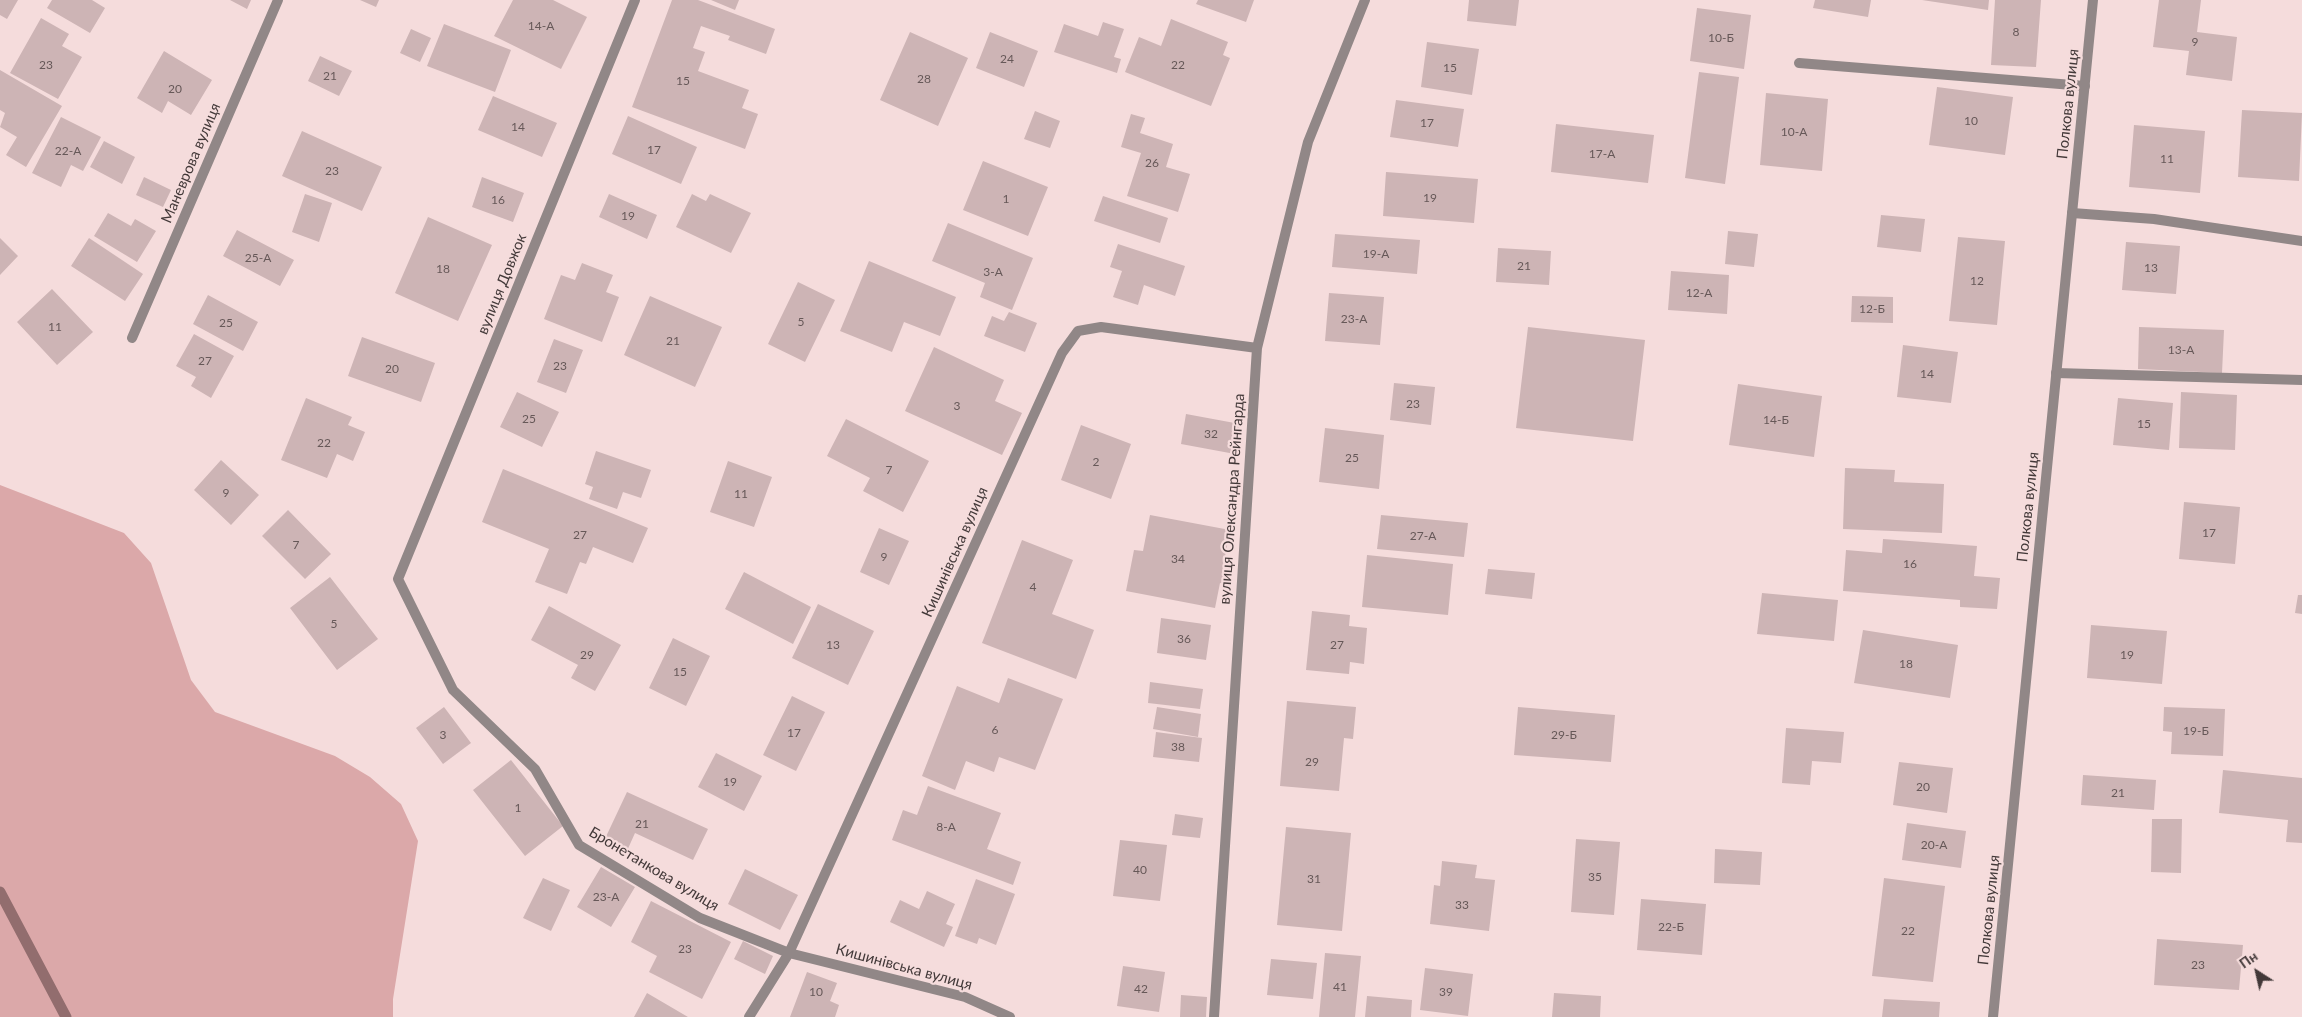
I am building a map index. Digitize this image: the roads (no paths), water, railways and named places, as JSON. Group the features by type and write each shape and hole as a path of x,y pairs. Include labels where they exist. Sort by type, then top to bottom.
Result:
{"street":[{"name":"Маневрова вулиця","path":"132,338 278,0"},
{"name":"вулиця Довжок","path":"398,580 634,0"},
{"name":"вулиця Олександра Рейнгарда","path":"1214,1017 1257,348 1308,142 1365,0"},
{"name":"Полкова вулиця","path":"1993,1017 2093,0"},
{"path":"1799,63 2084,86"},
{"path":"2072,213 2154,220 2302,241"},
{"name":"Кишинівська вулиця","path":"749,1017 789,953 1062,353 1078,331 1101,327 1257,348"},
{"path":"2056,373 2302,380"},
{"name":"Бронетанкова вулиця","path":"398,580 453,690 535,769 579,844 700,918 789,953"},
{"name":"Кишинівська вулиця","path":"789,953 965,998 1010,1017"}],"waterway":[{"path":"0,892 66,1017"}]}
